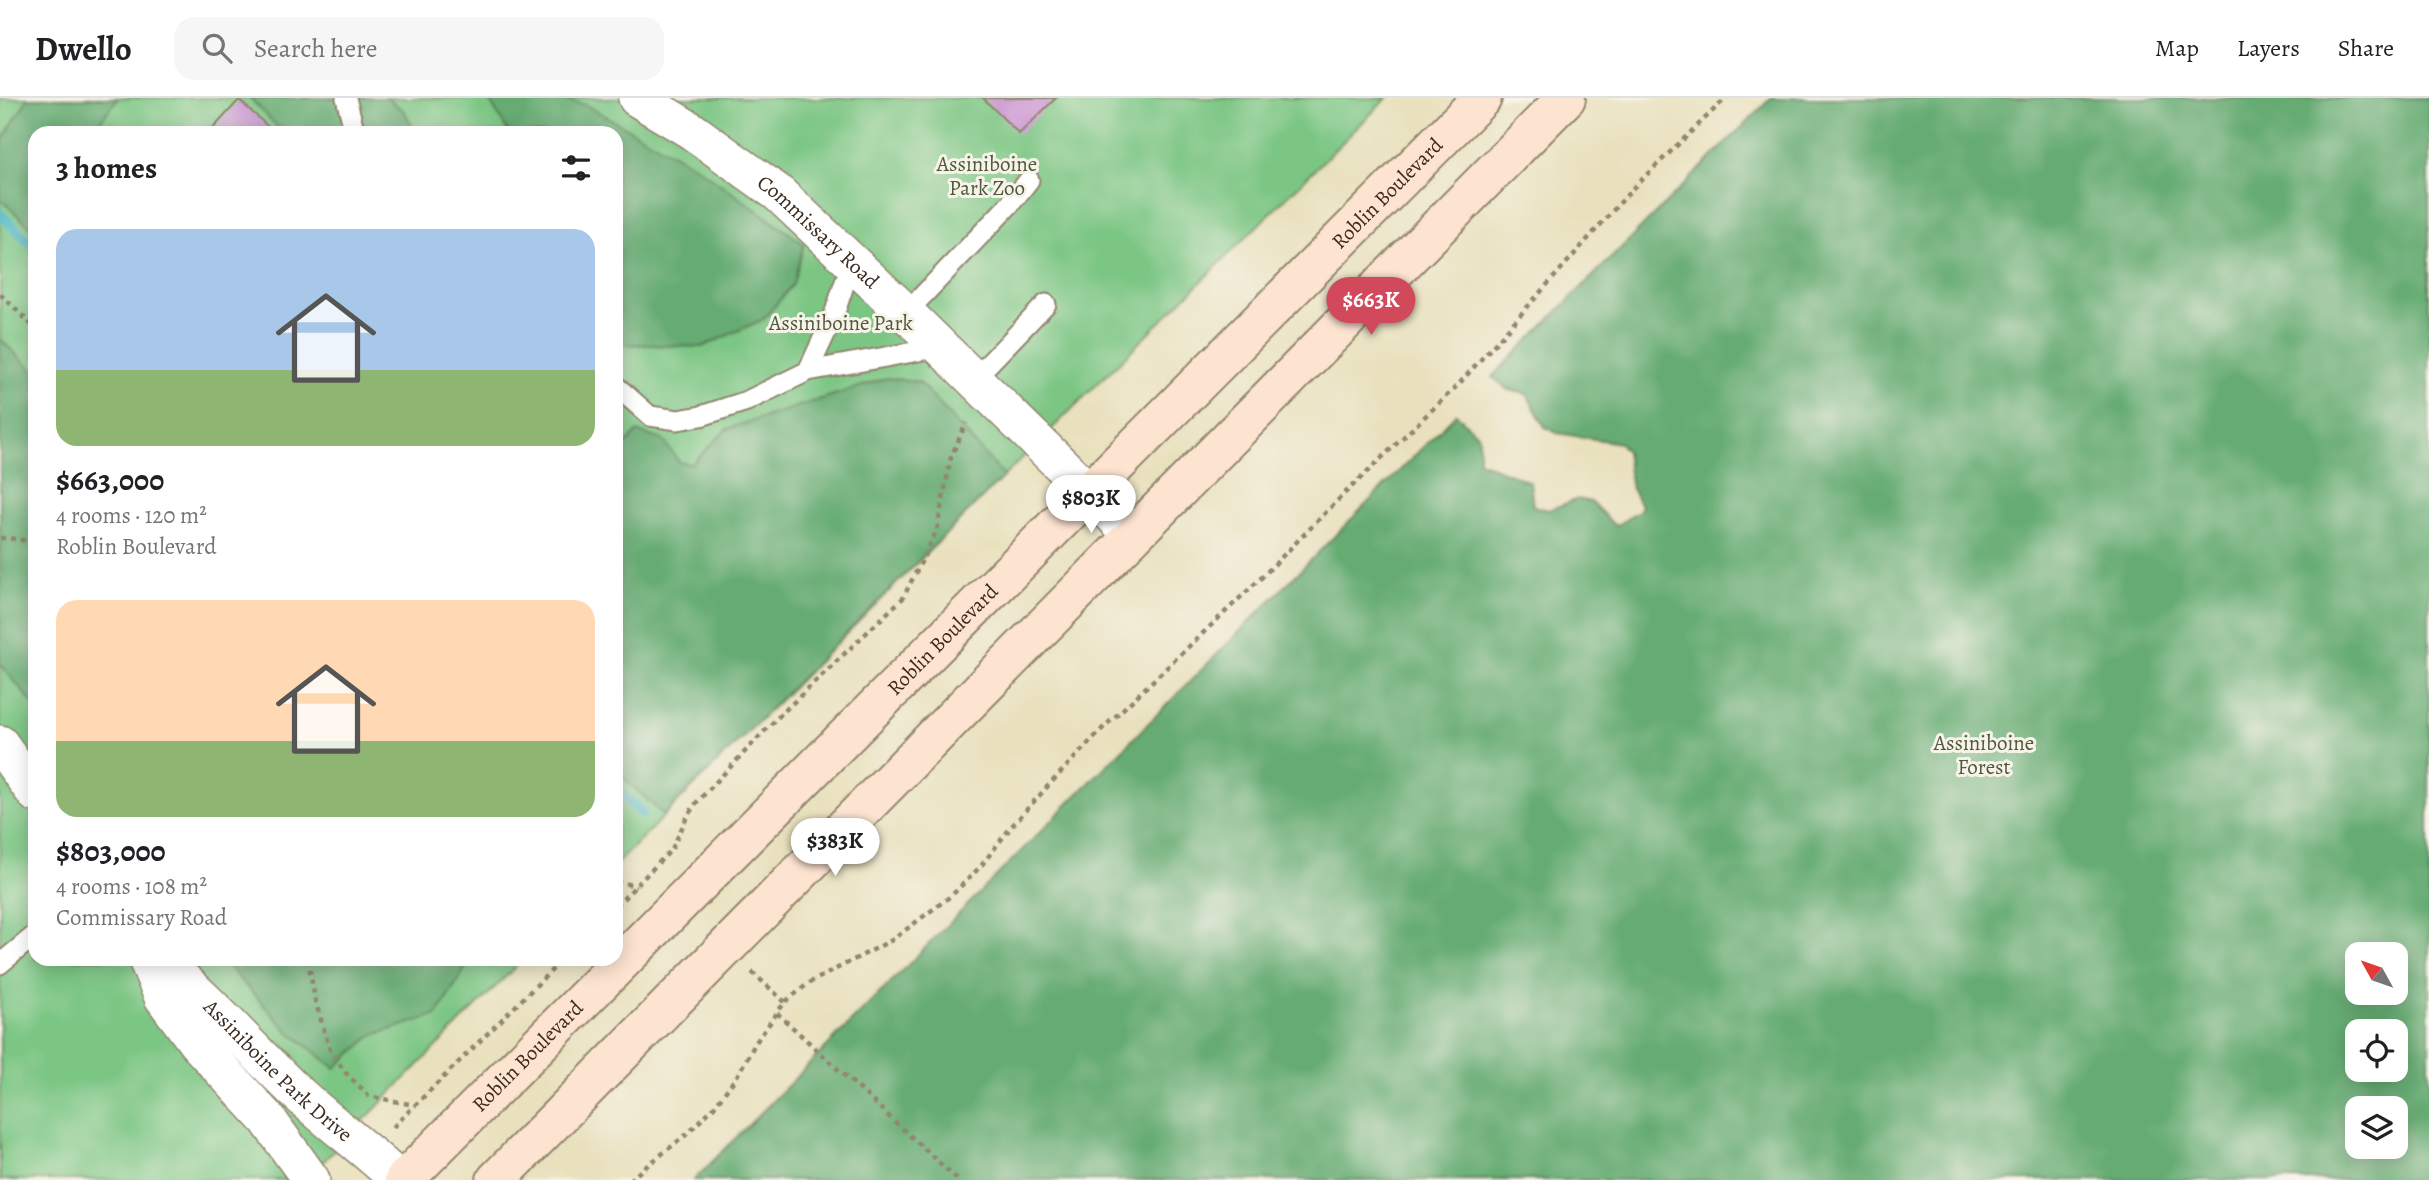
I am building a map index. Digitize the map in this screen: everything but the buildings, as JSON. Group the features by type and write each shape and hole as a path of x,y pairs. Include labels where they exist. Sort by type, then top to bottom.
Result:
{"main road":[{"name":"Roblin Boulevard","path":"623,958 1482,98"},
{"path":"496,1180 1566,98"},
{"name":"Roblin Boulevard","path":"401,1180 615,966"}],"street":[{"name":"Commissary Road","path":"637,98 692,131 778,193 941,346 1133,535"},
{"path":"0,744 28,783"},
{"name":"Assiniboine Park Drive","path":"150,966 163,997 197,1043 268,1120 311,1180"},
{"name":"Assiniboine Park Drive","path":"167,966 296,1091 401,1180"}],"lane":[{"path":"346,98 353,126"},
{"path":"906,313 1029,180"},
{"path":"808,371 835,315 852,261"},
{"path":"981,386 1046,304"},
{"path":"623,392 650,416 678,420 701,416 747,401 808,371 941,346"},
{"path":"0,964 28,941"}],"path":[{"path":"629,1180 686,1135 714,1107 785,1002 809,983 892,940 952,895 1102,729 1262,578 1346,492 1459,384 1634,187 1726,98"},
{"path":"0,294 28,321"},
{"path":"623,899 672,849 697,802 777,718 903,598 937,530 951,457 981,386"},
{"path":"0,538 28,542"},
{"path":"309,966 315,1000 330,1051 345,1072 369,1096 415,1106"},
{"path":"369,1152 556,966"},
{"path":"777,1013 958,1180"}],"green space":[{"name":"Assiniboine Park","path":"0,98 1387,98 623,857 623,126 28,126 28,966 516,966 305,1180 0,1180"},
{"path":"28,98 118,98 96,126 28,126 28,225 0,199 3,139"},
{"path":"250,98 387,98 404,111 412,126 276,126"},
{"path":"488,98 557,98 586,105 698,168 804,244 793,284 764,319 702,347 624,344 623,126 505,126"},
{"name":"Assiniboine Forest","path":"1771,98 2429,98 2429,1180 694,1180 1456,414 1479,436 1479,461 1530,482 1533,506 1548,510 1578,499 1591,502 1615,526 1638,512 1642,507 1631,487 1626,451 1620,443 1557,433 1545,427 1527,394 1508,390 1492,377"},
{"path":"0,339 28,365 28,698 0,664"},
{"path":"887,378 919,382 1004,476 664,815 623,777 623,447 637,432 663,440 679,462 692,464 727,429"},
{"path":"228,966 467,966 437,1015 373,1035 335,1068 288,1031"}],"waterway":[{"path":"0,214 28,240"},
{"path":"623,795 643,814"}],"park label":[{"name":"Assiniboine Park Zoo","path":"987,176"}]}
